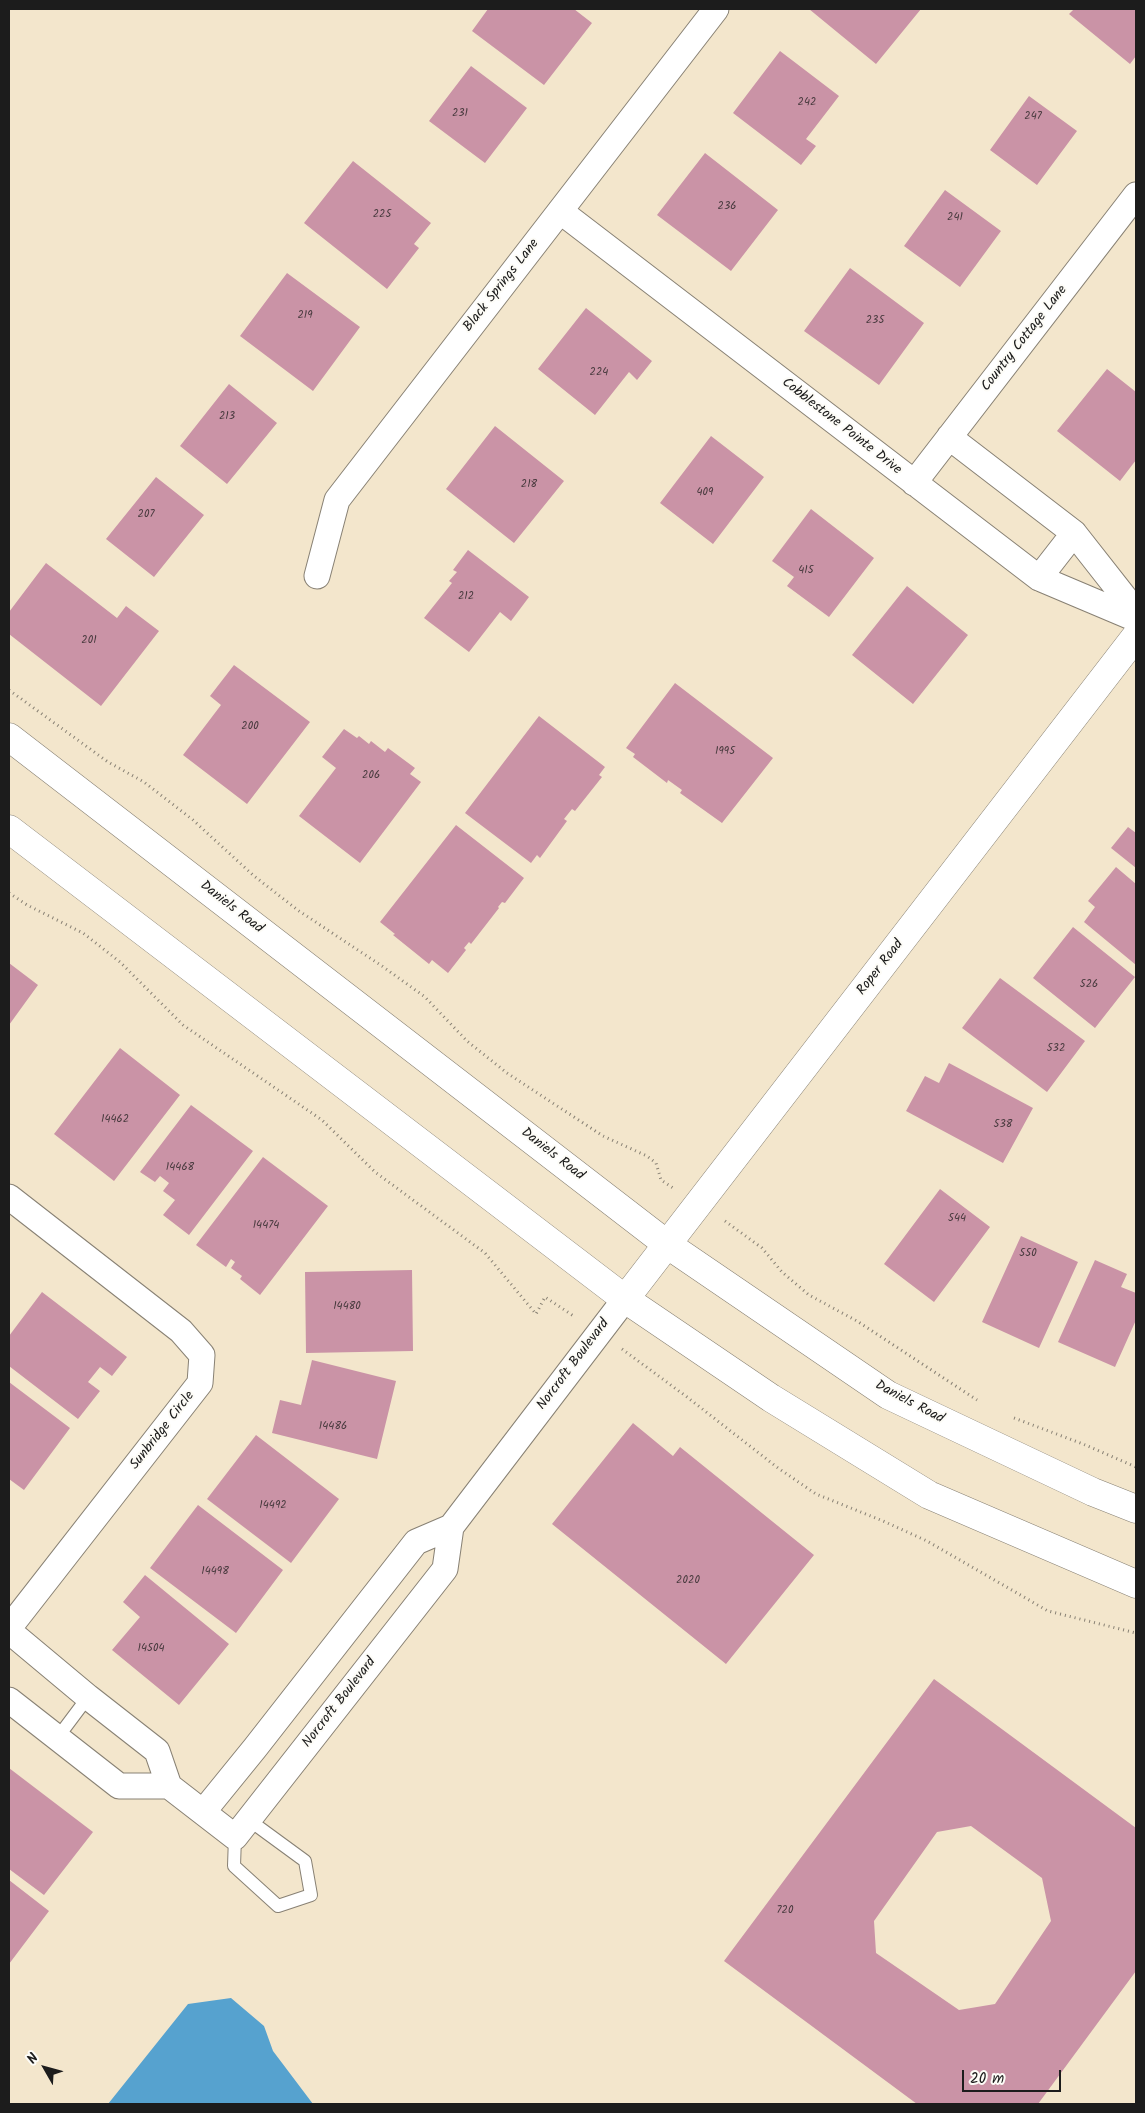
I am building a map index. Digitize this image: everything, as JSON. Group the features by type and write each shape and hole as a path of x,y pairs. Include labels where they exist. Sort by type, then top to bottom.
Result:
{"main road":[{"name":"Roper Road","path":"625,1299 1136,636"},
{"name":"Daniels Road","path":"9,737 668,1245 888,1395 1093,1492 1136,1508"},
{"path":"9,829 625,1299 771,1398 929,1495 1136,1584"}],"street":[{"name":"Black Springs Lane","path":"317,576 337,500 716,9"},
{"name":"Country Cottage Lane","path":"914,483 1136,195"},
{"name":"Cobblestone Pointe Drive","path":"560,211 1039,578 1136,620"},
{"path":"950,437 1074,532 1136,612"},
{"path":"1039,578 1074,532"},
{"name":"Sunbridge Circle","path":"9,1196 181,1331 202,1355 200,1383 9,1629"},
{"name":"Norcroft Boulevard","path":"242,1829 445,1569 451,1527 625,1299"},
{"name":"Norcroft Boulevard","path":"203,1812 416,1542 451,1527"},
{"path":"9,1629 88,1697 157,1751 169,1786 203,1812 242,1829"},
{"path":"9,1700 119,1786 169,1786"}],"lane":[{"path":"58,1737 88,1697"},
{"path":"242,1829 305,1861 311,1895 278,1906 234,1866 242,1829"}],"path":[{"path":"9,690 108,762 144,782 193,820 254,876 299,912 382,966 425,997 467,1041 507,1073 602,1136 647,1156 656,1163 661,1180 741,1231 762,1248 782,1272 809,1295 857,1321 978,1402"},
{"path":"9,893 27,906 83,934 120,962 183,1025 322,1120 375,1172 485,1253 536,1314 545,1297 688,1397 778,1468 816,1494 883,1521 927,1542 1048,1611 1136,1633"},
{"path":"1010,1416 1136,1466"}],"water":[{"path":"231,1998 264,2026 273,2051 313,2104 108,2104 188,2004"}],"building":[{"path":"488,9 574,9 592,23 544,85 472,31"},
{"path":"809,9 921,9 876,64"},
{"path":"1074,9 1136,9 1136,56 1130,64 1069,14"},
{"path":"780,51 839,96 806,139 816,146 801,165 733,113"},
{"path":"471,66 527,108 485,163 429,121"},
{"path":"1029,96 1077,131 1037,185 990,150"},
{"path":"705,153 778,210 731,271 657,215"},
{"path":"353,161 431,223 414,244 419,248 387,289 304,223"},
{"path":"945,190 1001,231 960,287 904,246"},
{"path":"850,268 924,323 879,385 804,331"},
{"path":"287,273 360,327 313,391 240,336"},
{"path":"586,308 652,361 637,380 629,372 595,415 538,369"},
{"path":"1107,369 1136,392 1136,460 1120,481 1057,431"},
{"path":"229,384 277,423 227,484 180,446"},
{"path":"495,426 564,481 514,543 446,489"},
{"path":"711,436 764,477 713,544 660,503"},
{"path":"156,477 204,515 154,577 106,539"},
{"path":"811,509 874,558 829,617 787,586 794,577 772,561"},
{"path":"468,550 529,597 511,621 500,612 469,652 424,618 452,583 449,581 457,572 453,570"},
{"path":"46,563 117,618 126,606 159,631 101,706 9,634 9,612"},
{"path":"907,586 968,635 913,704 852,655"},
{"path":"234,665 310,722 247,804 183,755 221,705 210,696"},
{"path":"675,683 773,758 722,823 680,793 682,790 668,780 667,783 633,757 635,754 626,748"},
{"path":"539,716 605,767 599,775 602,777 575,811 572,809 564,819 567,821 540,858 537,855 531,863 465,813"},
{"path":"344,729 357,738 359,736 369,744 371,741 385,752 388,748 415,768 410,774 421,782 360,863 299,816 336,768 322,757"},
{"path":"456,825 524,878 505,903 502,902 471,944 469,942 464,948 466,950 448,973 432,960 429,964 380,922"},
{"path":"1128,827 1136,833 1136,868 1111,848"},
{"path":"1116,867 1136,884 1136,965 1084,922 1095,907 1088,901"},
{"path":"1073,927 1135,977 1095,1028 1033,978"},
{"path":"9,963 38,985 9,1025"},
{"path":"1000,978 1085,1041 1047,1092 962,1028"},
{"path":"120,1048 180,1095 114,1181 54,1134"},
{"path":"949,1063 1033,1108 1003,1163 906,1111 925,1076 939,1083"},
{"path":"191,1105 253,1151 189,1235 163,1215 175,1200 163,1191 169,1183 160,1176 155,1182 140,1172"},
{"path":"263,1157 328,1206 260,1295 240,1279 242,1276 231,1268 235,1262 231,1259 226,1267 196,1245"},
{"path":"940,1189 990,1227 934,1302 884,1264"},
{"path":"1021,1236 1078,1262 1039,1348 982,1322"},
{"path":"1095,1260 1127,1274 1121,1287 1136,1293 1136,1320 1115,1367 1058,1342"},
{"path":"412,1270 413,1351 306,1353 305,1272"},
{"path":"42,1292 127,1357 112,1376 100,1367 88,1382 100,1391 78,1419 9,1366 9,1336"},
{"path":"312,1360 396,1381 377,1459 272,1433 280,1400 301,1405"},
{"path":"9,1382 70,1428 24,1490 9,1479"},
{"path":"633,1423 673,1456 680,1447 814,1555 726,1664 552,1524"},
{"path":"256,1435 339,1499 291,1563 207,1499"},
{"path":"198,1505 283,1570 236,1633 150,1568"},
{"path":"145,1575 229,1644 179,1705 112,1650 140,1617 123,1602"},
{"path":"934,1679 1136,1828 1136,1971 1038,2104 917,2104 724,1961","holes":["971,1826 1042,1878 1051,1921 995,2004 959,2010 876,1953 874,1921 937,1832"]},
{"path":"9,1768 93,1832 44,1895 9,1869"},
{"path":"9,1880 49,1911 9,1964"}]}
